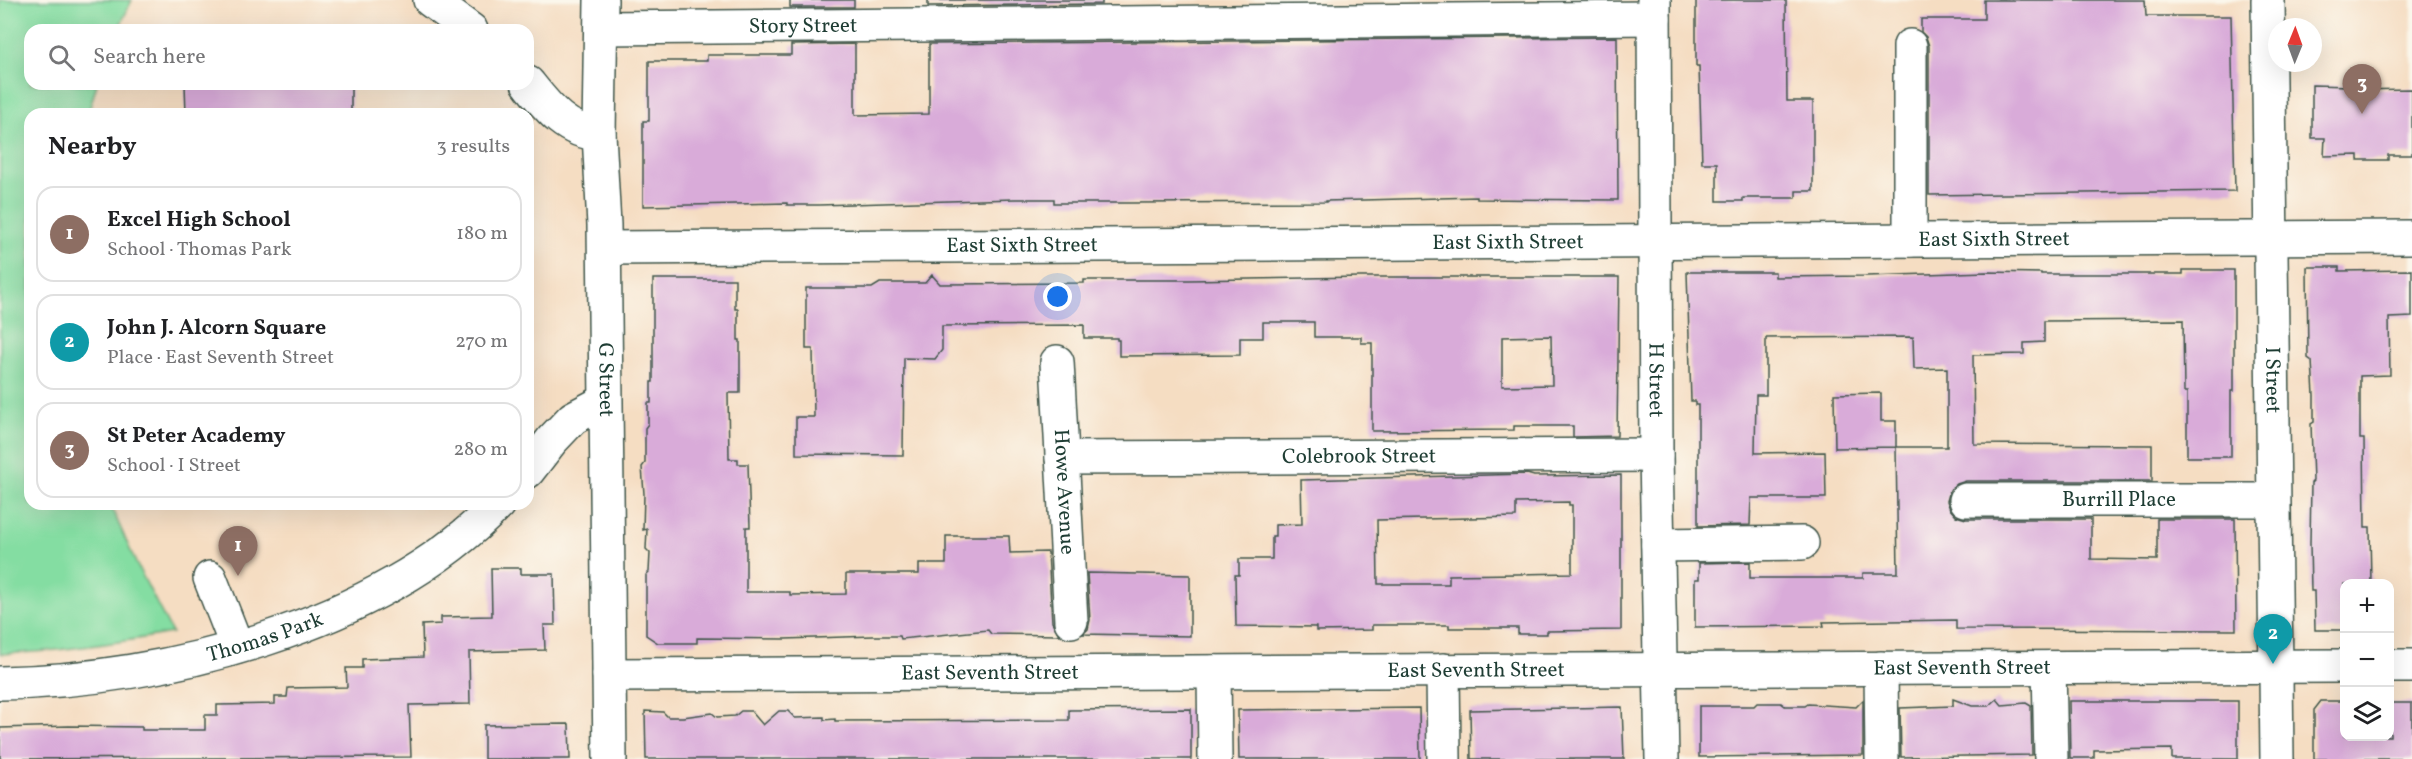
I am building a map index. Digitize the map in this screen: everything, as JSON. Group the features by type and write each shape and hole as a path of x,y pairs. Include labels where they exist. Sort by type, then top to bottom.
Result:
{"street":[{"path":"430,0 463,24"},
{"name":"I Street","path":"2268,0 2272,500 2277,759"},
{"name":"Story Street","path":"601,14 1654,9"},
{"name":"H Street","path":"1654,9 1656,455 1662,759"},
{"name":"G Street","path":"601,14 599,134 605,248 610,759"},
{"path":"1910,46 1910,240"},
{"path":"534,90 573,129 599,134"},
{"name":"East Sixth Street","path":"605,248 2412,237"},
{"name":"Howe Avenue","path":"1057,363 1071,621"},
{"path":"534,463 573,418 605,401"},
{"name":"Colebrook Street","path":"1062,458 1656,455"},
{"name":"Burrill Place","path":"1966,500 2272,500"},
{"name":"Thomas Park","path":"0,683 59,680 141,669 237,647 318,620 384,588 442,551 491,510"},
{"path":"1658,545 1802,543"},
{"path":"210,578 237,647"},
{"name":"East Seventh Street","path":"609,675 2340,666"},
{"path":"2394,666 2412,666"},
{"path":"2049,668 2051,759"},
{"path":"1881,669 1882,759"},
{"path":"1443,670 1444,759"},
{"path":"1214,672 1215,759"}],"green space":[{"path":"0,0 132,0 121,24 24,24 24,90 95,90 90,108 24,108 24,510 113,510 136,563 172,633 86,646 0,654"}],"building":[{"path":"790,0 854,0 854,7 790,7"},
{"path":"928,0 1102,0 1102,4 928,6"},
{"path":"1696,0 1786,0 1787,101 1813,101 1813,191 1796,191 1796,198 1743,198 1743,201 1717,201 1717,163 1702,163 1699,66 1696,66"},
{"path":"1984,0 2145,0 2146,16 2231,16 2235,191 1929,195 1929,46 1926,37 1921,32 1921,19 1984,19"},
{"path":"1617,37 1618,200 1477,199 1477,197 1326,202 1054,203 1054,199 1014,199 819,205 787,205 787,203 643,206 643,121 649,121 649,61 707,61 707,55 791,55 791,45 855,44 855,115 929,114 929,44"},
{"path":"2312,85 2350,86 2350,90 2412,89 2412,155 2388,155 2388,160 2358,160 2358,155 2324,156 2325,138 2312,138"},
{"path":"185,90 351,90 351,108 186,108"},
{"path":"2307,267 2339,267 2339,271 2412,270 2412,317 2389,318 2390,375 2360,376 2360,439 2364,439 2365,527 2370,527 2371,579 2340,579 2340,630 2315,630 2310,543 2311,483 2313,481 2311,424 2314,422 2314,395 2312,361 2308,358"},
{"path":"2183,270 2234,270 2234,391 2231,391 2231,457 2187,457 2187,392 2184,392 2183,320 2044,321 2044,342 2024,343 2024,354 1973,355 1974,444 2152,445 2152,481 1966,481 1950,490 1947,501 1956,516 1966,519 2091,519 2091,559 2157,560 2157,519 2235,519 2236,630 1956,629 1956,620 1823,622 1824,626 1695,627 1695,579 1699,579 1699,563 1750,562 1750,578 1863,578 1863,573 1898,573 1896,447 1947,447 1947,368 1914,369 1913,337 1766,338 1766,395 1756,395 1755,453 1825,452 1826,498 1751,498 1750,525 1698,526 1698,405 1695,405 1695,401 1691,401 1687,272 1775,272 1775,277 1986,272 2183,274"},
{"path":"932,275 940,284 1361,277 1619,277 1617,436 1573,437 1573,426 1514,426 1514,430 1372,431 1372,343 1361,343 1361,337 1314,337 1314,322 1263,322 1263,338 1240,338 1240,355 1119,356 1117,338 1084,338 1084,325 942,326 942,350 935,359 904,358 903,455 796,454 796,417 814,417 813,349 806,349 806,288 872,288 880,283 925,283","holes":["1551,336 1552,385 1502,386 1502,337"]},
{"path":"653,279 735,279 735,309 738,309 738,340 740,340 740,393 728,393 729,459 738,459 738,464 748,464 750,527 746,527 746,592 790,592 790,595 846,594 846,574 919,574 919,564 946,564 946,536 1009,536 1010,553 1048,552 1052,622 1059,635 991,634 988,630 901,639 900,636 785,639 697,638 697,643 658,643 646,635 646,575 649,572 650,553 646,549 647,529 643,530 642,467 645,463 645,428 648,424 648,403 651,403 651,382 653,382"},
{"path":"1881,393 1881,421 1896,421 1896,447 1835,448 1834,394"},
{"path":"1527,474 1534,476 1621,475 1621,630 1547,631 1547,634 1518,634 1518,628 1449,628 1449,625 1372,625 1372,630 1316,631 1316,627 1236,626 1235,575 1239,575 1239,559 1272,559 1272,536 1275,536 1275,525 1302,524 1301,480","holes":["1569,502 1569,505 1572,505 1572,573 1449,575 1449,584 1378,584 1377,520 1516,517 1516,503"]},
{"path":"491,568 521,568 521,574 554,574 555,625 544,625 545,650 469,652 470,704 409,705 411,757 0,759 0,728 69,726 142,727 142,730 205,730 205,715 217,715 217,705 275,704 275,697 287,697 288,688 347,687 346,668 362,668 362,659 423,657 422,625 441,624 441,617 492,616"},
{"path":"1087,573 1190,575 1190,636 1083,634 1088,629 1090,620"},
{"path":"1953,699 1972,706 1989,706 1997,699 2002,705 2026,703 2031,706 2032,755 1901,757 1900,708 1953,706"},
{"path":"1863,700 1863,755 1699,757 1699,706 1754,706 1757,703 1781,703 1785,706 1808,704 1856,707"},
{"path":"2069,701 2238,701 2238,759 2172,759 2172,749 2094,750 2094,758 2070,758"},
{"path":"2321,701 2340,701 2340,741 2394,741 2394,703 2412,703 2412,759 2314,759 2314,710"},
{"path":"1622,707 1624,759 1471,759 1470,710"},
{"path":"1419,708 1420,759 1239,759 1238,710"},
{"path":"1191,709 1191,759 646,759 645,711 663,712 668,717 712,713 717,717 735,716 741,711 751,711 763,725 779,711 788,711 795,718 824,717 824,720 835,719 835,721 1069,720 1069,710"},
{"path":"569,724 570,759 484,759 484,725"}],"place":[{"name":"St Peter Academy","path":"2362,114"},
{"name":"Excel High School","path":"238,576"},
{"name":"John J. Alcorn Square","path":"2273,664"}]}
